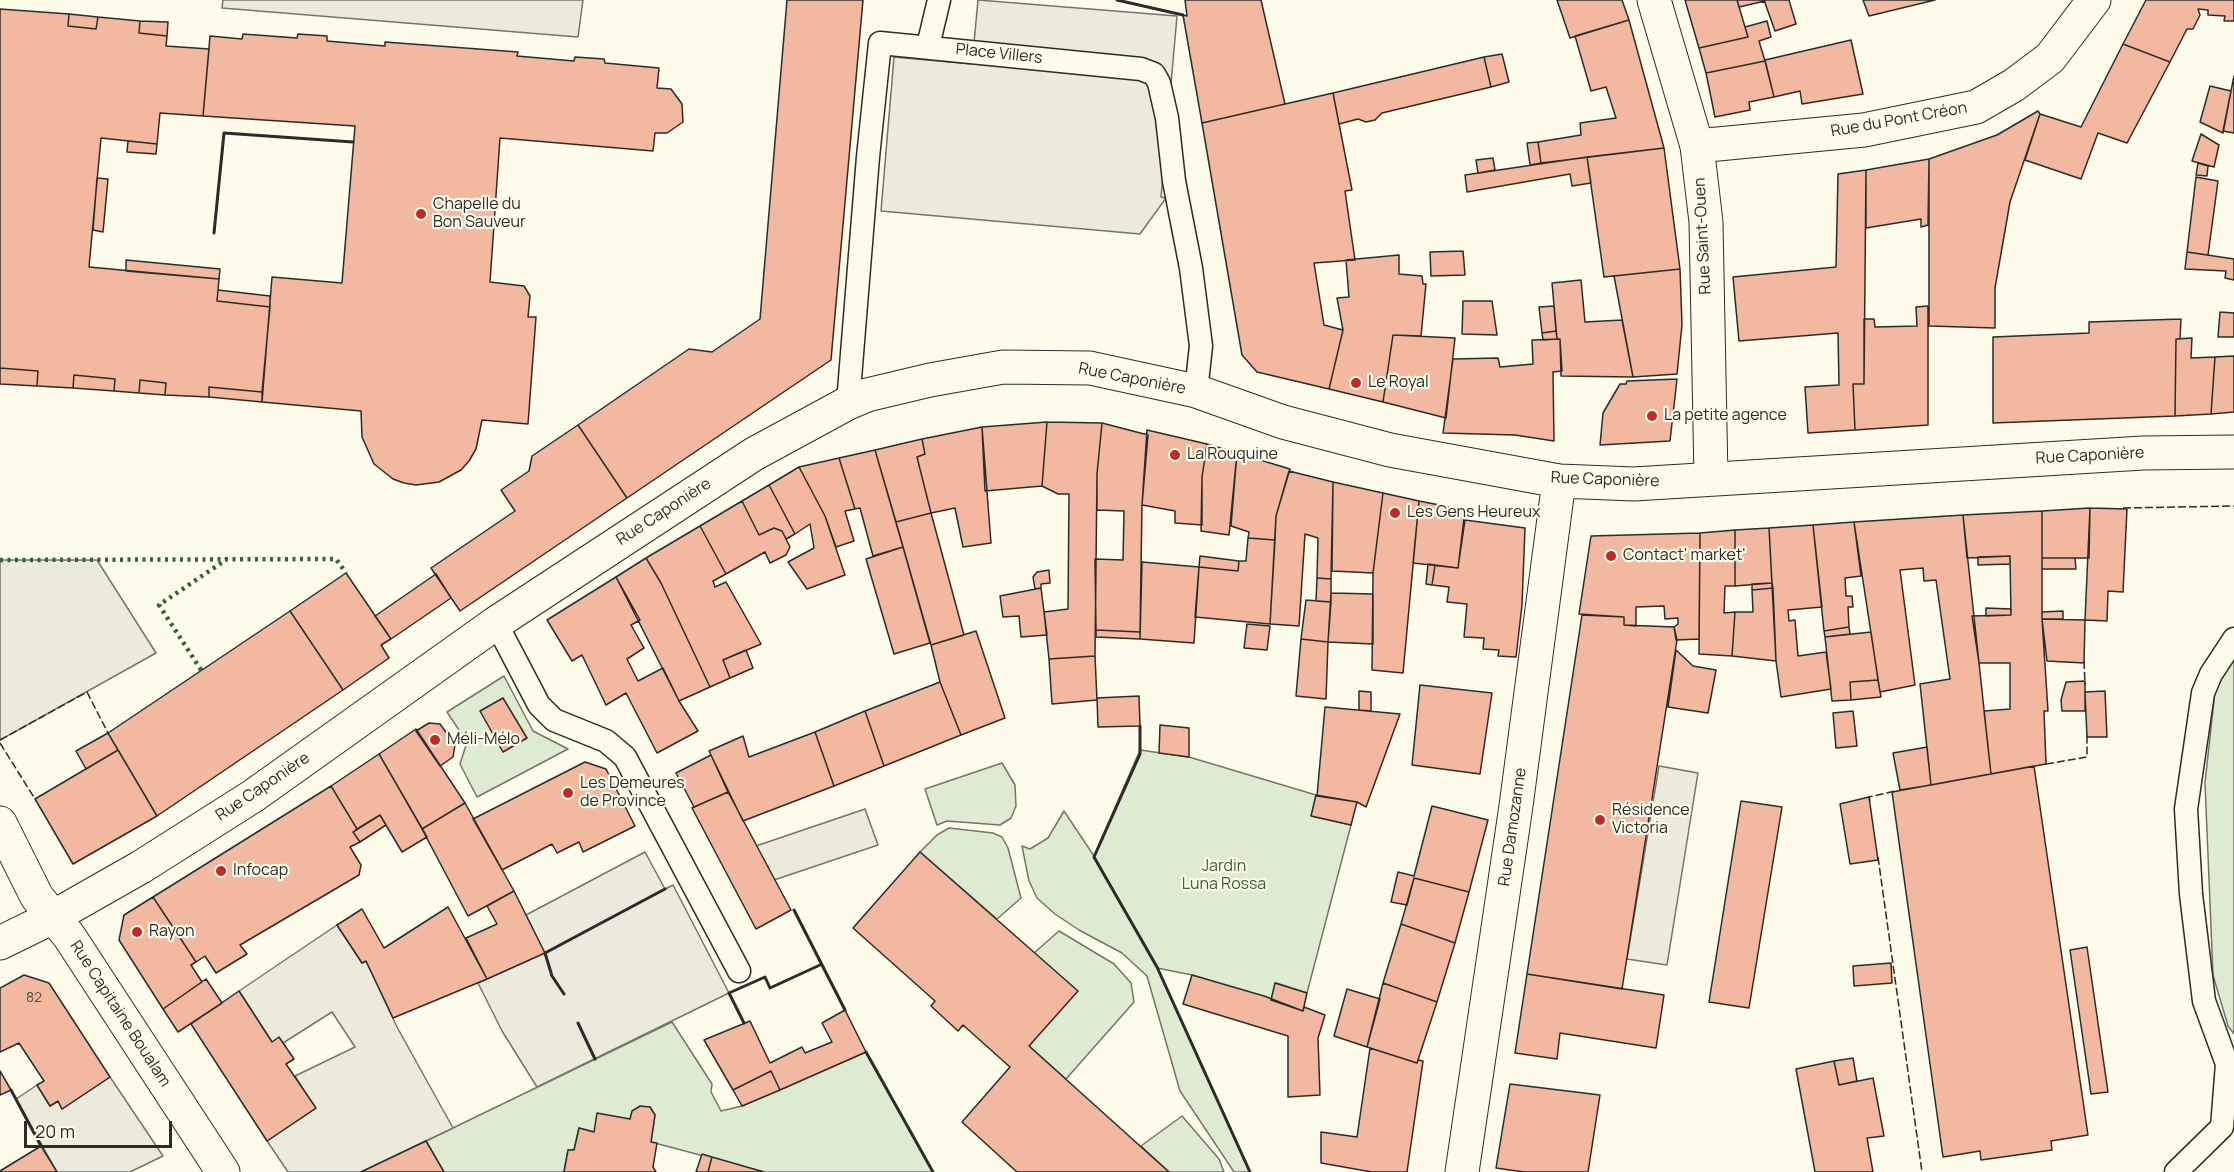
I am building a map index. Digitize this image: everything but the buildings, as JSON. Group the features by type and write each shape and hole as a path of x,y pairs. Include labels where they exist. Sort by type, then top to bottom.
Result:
{"main road":[{"name":"Rue Saint-Ouen","path":"1654,0 1697,146 1706,222 1711,478"},
{"name":"Rue du Pont Créon","path":"1697,146 1864,130 1976,107 2014,85 2050,58 2094,0"},
{"name":"Rue Caponière","path":"0,943 54,917 141,867 253,796 496,623 754,454 848,402 867,394 930,380 1003,367 1090,368 1196,391 1282,422 1390,450 1559,481 1634,484 2143,453 2234,452"},
{"name":"Rue Damozanne","path":"1462,1172 1516,806 1559,481"},
{"name":"Rue Capitaine Boualam","path":"0,823 37,897 54,917 223,1172"}],"lane":[{"path":"928,46 939,0"},
{"name":"Place Villers","path":"848,402 868,157 880,43 1141,69 1154,74 1160,83 1167,118 1174,181 1191,268 1201,346 1196,391"},
{"path":"496,623 539,705 555,720 606,741 625,757 739,971"},
{"path":"2176,1172 2222,1127 2231,1067 2204,1001 2191,894 2186,809 2198,711 2203,693 2211,674 2234,639"}],"green space":[{"path":"2234,657 2234,1034 2228,1026 2213,975 2205,783 2216,682"},
{"path":"504,676 533,731 568,749 477,797 460,764 467,742 447,712"},
{"name":"Jardin Luna Rossa","path":"1140,750 1189,757 1316,795 1312,816 1351,825 1307,993 1276,983 1271,1000 1192,975 1157,968 1250,1172 1234,1172 1180,1091 1147,976 1122,953 1055,914 1037,898 1029,881 1022,846 1030,849 1048,838 1064,811 1094,856"},
{"path":"1002,763 1015,785 1016,806 1011,818 1000,825 947,821 937,825 925,789"},
{"path":"949,828 993,833 1002,837 1008,848 1021,898 997,919 920,852 937,835"},
{"path":"1059,931 1114,964 1131,983 1134,1002 1066,1079 1029,1046 1034,953"},
{"path":"672,1022 712,1084 711,1092 721,1111 742,1106 866,1052 933,1172 764,1172 651,1142 655,1115 650,1107 630,1119 594,1132 579,1128 574,1150 568,1150 564,1172 444,1172 426,1141"},
{"path":"1182,1116 1219,1159 1224,1172 1169,1172 1141,1146"}],"shaded area":[{"path":"223,0 583,0 578,37 222,8"},
{"path":"978,0 1177,16 1161,197 1166,198 1140,234 881,211 894,57 972,64"},
{"path":"0,560 97,560 156,653 0,740"},
{"path":"1659,766 1698,773 1667,965 1627,959"},
{"path":"865,809 878,845 774,880 756,846"},
{"path":"645,852 665,889 673,885 729,993 537,1087 502,1031 478,983 544,953 526,915"},
{"path":"337,925 362,963 366,961 397,1027 453,1128 361,1172 288,1172 267,1141 315,1109 295,1076 355,1047 332,1012 283,1043 272,1042 239,991"},
{"path":"110,1077 163,1156 130,1172 57,1172 16,1099 37,1085 50,1106 58,1101 62,1109"}],"hedge":[{"path":"201,670 159,605 227,559"},
{"path":"0,560 336,559 346,573"}],"fence":[{"path":"2123,508 2234,506"},
{"path":"2084,661 2085,685"},
{"path":"0,740 87,692 108,733"},
{"path":"2046,764 2087,757 2087,733"},
{"path":"0,743 35,799"},
{"path":"1870,801 1869,797 1895,791"},
{"path":"1878,857 1922,1172"}],"wall":[{"path":"1117,0 1183,15"},
{"path":"214,233 224,133 353,142"},
{"path":"1140,726 1140,754 1094,857 1157,967 1250,1172"},
{"path":"564,994 552,976 545,953 665,889"},
{"path":"794,910 845,1010"},
{"path":"744,1023 729,993 765,977 770,988 820,965"},
{"path":"578,1023 595,1059"},
{"path":"866,1052 933,1172"},
{"path":"11,1090 41,1146"}],"place":[{"name":"Chapelle du Bon Sauveur","path":"421,214"},
{"name":"Le Royal","path":"1356,383"},
{"name":"La petite agence","path":"1652,416"},
{"name":"La Rouquine","path":"1175,455"},
{"name":"Les Gens Heureux","path":"1395,513"},
{"name":"Contact' market'","path":"1611,556"},
{"name":"Méli-Mélo","path":"435,740"},
{"name":"Les Demeures de Province","path":"568,793"},
{"name":"Résidence Victoria","path":"1600,820"},
{"name":"Infocap","path":"221,871"},
{"name":"Rayon","path":"137,932"}]}
